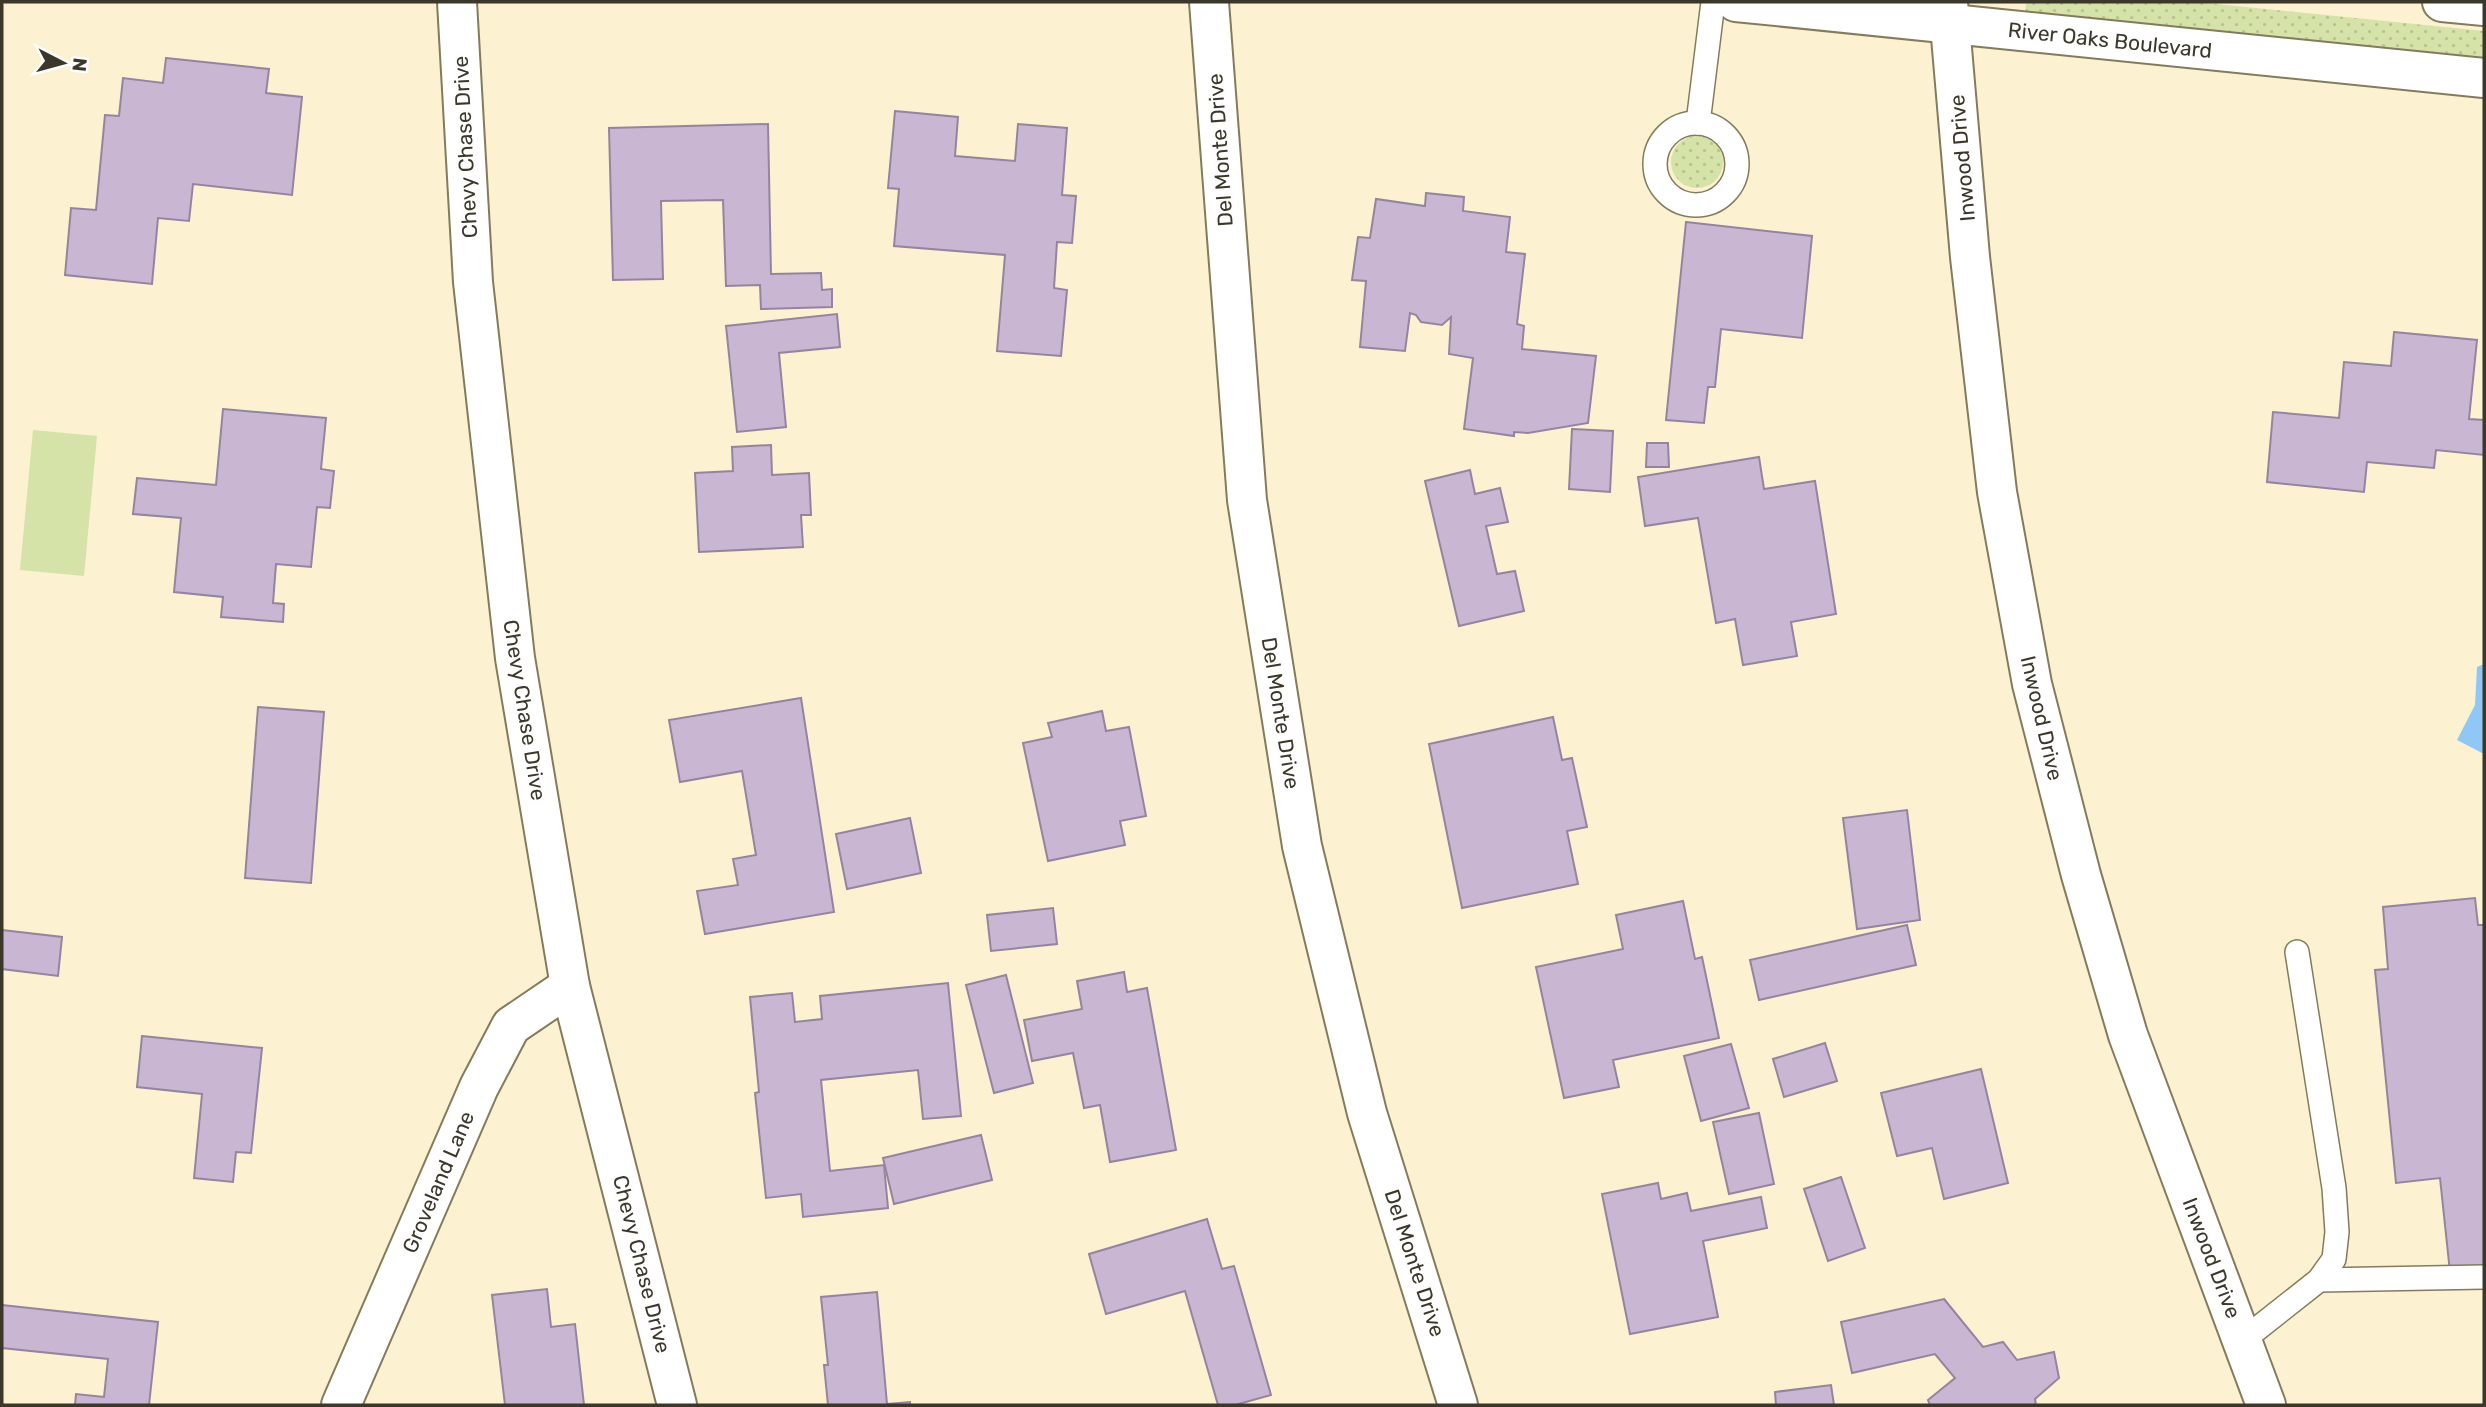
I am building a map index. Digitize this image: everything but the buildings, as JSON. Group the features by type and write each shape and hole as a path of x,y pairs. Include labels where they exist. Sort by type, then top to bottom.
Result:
{"street":[{"name":"Chevy Chase Drive","path":"457,2 473,282 512,631 570,986 677,1405"},
{"name":"Del Monte Drive","path":"1209,2 1247,500 1302,846 1367,1113 1458,1405"},
{"name":"River Oaks Boulevard","path":"1736,2 1949,13 2484,78"},
{"path":"2442,2 2484,6"},
{"name":"Inwood Drive","path":"1949,13 1970,257 1997,492 2032,684 2081,875 2128,1035 2266,1405"},
{"name":"Groveland Lane","path":"341,1405 479,1087 511,1026 570,986"}],"lane":[{"path":"1698,123 1713,2"},
{"path":"2243,1340 2319,1280 2334,1259 2337,1233 2334,1188 2297,952"},
{"path":"2319,1280 2484,1277"}],"green space":[{"path":"2026,2 2197,2 2484,31 2484,66 2025,19"},
{"path":"1697,136 1707,138 1715,144 1721,152 1721,172 1715,180 1707,186 1697,188 1687,186 1679,180 1673,172 1671,162 1673,152 1679,144 1687,138"},
{"path":"33,430 97,436 84,576 20,570"}],"water":[{"path":"2484,664 2484,754 2457,740 2475,705 2477,667"}]}
